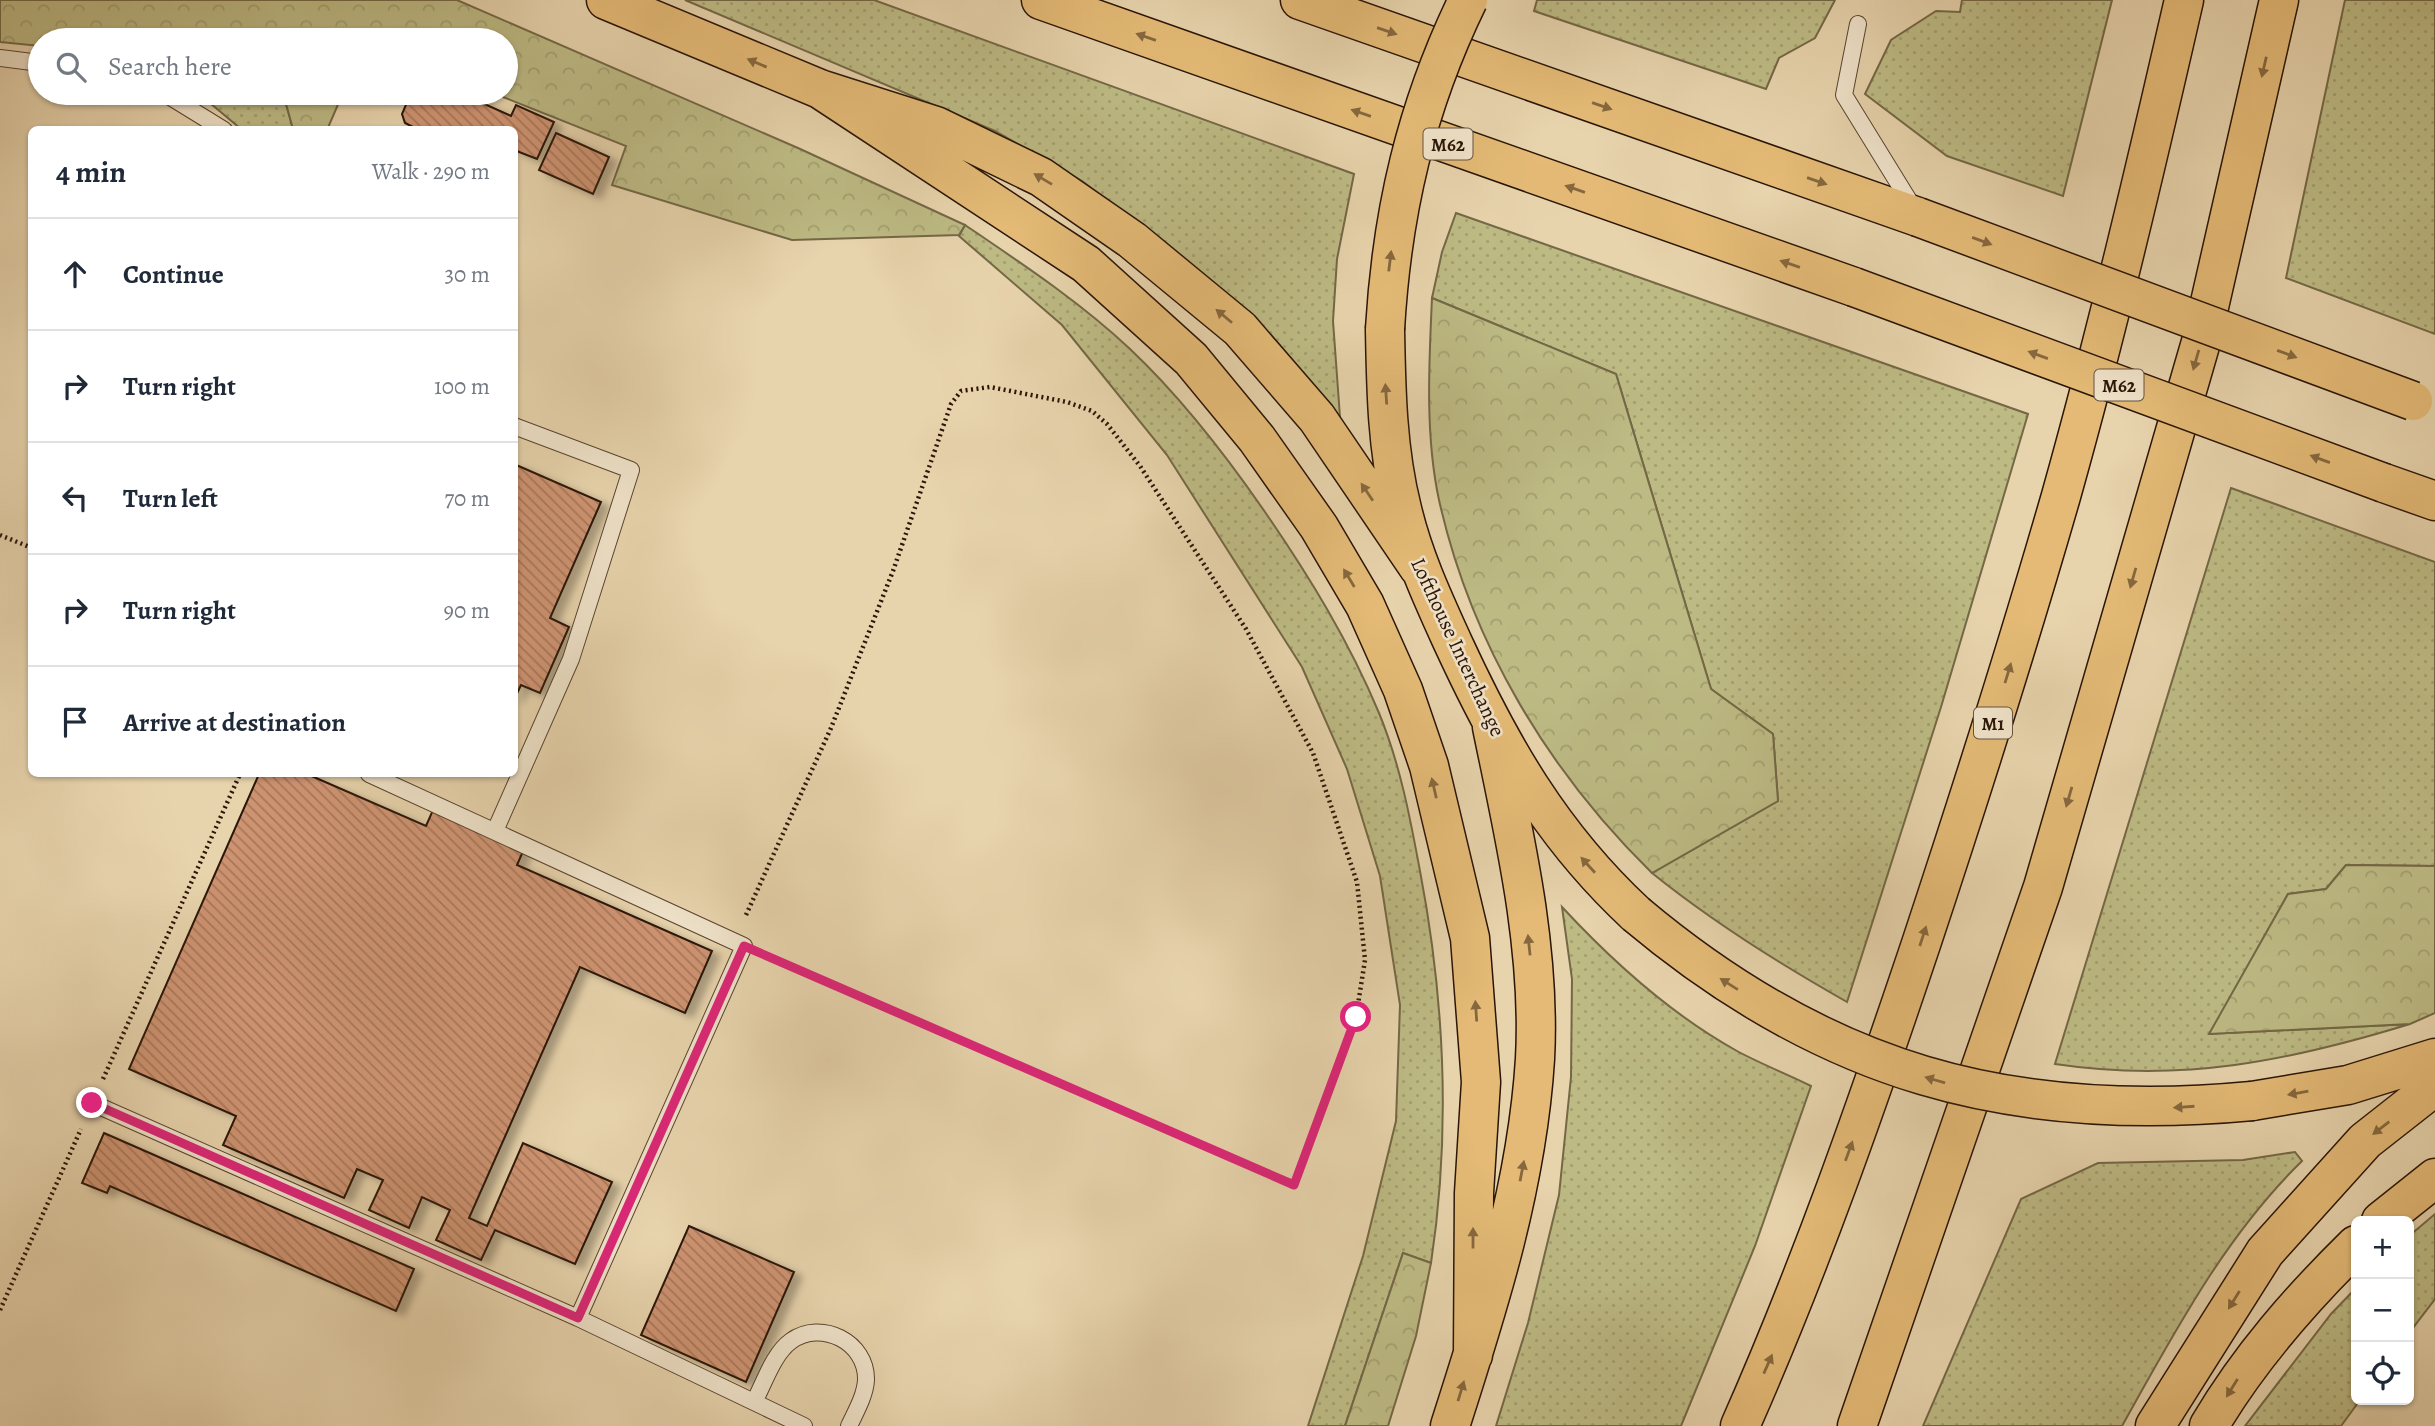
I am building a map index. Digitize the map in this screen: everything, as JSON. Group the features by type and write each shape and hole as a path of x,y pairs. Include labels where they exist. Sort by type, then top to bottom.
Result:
{"highway":[{"path":"607,0 820,89 936,126 1041,177 1132,240 1240,329 1317,418 1419,568"},
{"name":"M62","path":"1041,0 1854,287 2435,501"},
{"path":"1300,0 1918,217 2424,405"},
{"name":"Lofthouse Interchange","path":"1468,0 1439,60 1407,166 1388,270 1386,391 1392,452 1401,507 1419,568 1492,727 1559,830 1613,892 1706,970 1807,1029 1867,1057 1937,1081 2051,1102 2119,1108 2180,1108 2252,1101 2347,1085 2435,1058"},
{"name":"M1","path":"1740,1426 1785,1325 1874,1084 1977,776 2061,495 2137,205 2184,0"},
{"path":"1857,1426 2043,887 2202,342 2279,0"},
{"path":"820,89 1086,264 1191,359 1257,439 1319,527 1365,605 1403,690 1429,766 1470,938 1481,1082 1474,1194 1473,1355"},
{"path":"1450,1426 1508,1241 1524,1161 1535,1056 1529,940 1511,823 1492,727"},
{"path":"2155,1426 2265,1252 2365,1141 2435,1086"},
{"path":"2387,1216 2435,1178"},
{"path":"2209,1426 2236,1381 2293,1309 2351,1249"}],"lane":[{"path":"1858,24 1844,95 1918,217"},
{"path":"0,58 28,62"},
{"path":"183,105 218,126"},
{"path":"495,831 571,659 631,470 518,428"},
{"path":"376,777 739,943 578,1318"},
{"path":"92,1103 578,1318 804,1426"},
{"path":"754,1402 780,1352 790,1341 811,1333 833,1334 851,1346 864,1364 864,1393 849,1426"}],"path":[{"path":"989,387 1067,401 1091,411 1107,424 1140,466 1246,629 1313,753 1357,881 1365,960 1356,1017 1294,1185 739,943 836,715 893,571 951,404 961,391 989,387"},
{"path":"0,535 28,546"},
{"path":"0,1310 239,777"}],"green space":[{"path":"0,0 457,0 798,148 965,225 959,235 792,240 612,185 626,146 518,103 518,28 28,28 28,45 0,42"},
{"path":"685,0 874,0 1354,174 1337,259 1333,321 1340,417 1264,331 1170,247 1082,181 995,131"},
{"path":"1537,0 1835,0 1815,38 1779,58 1766,89 1534,11"},
{"path":"1962,0 2112,0 2063,196 1947,156 1865,94 1891,40 1936,11 1960,12"},
{"path":"2345,0 2435,0 2435,334 2286,278"},
{"path":"212,105 286,105 292,126 237,126"},
{"path":"286,105 338,105 329,126 292,126"},
{"path":"1456,213 2028,414 1941,707 1847,1002 1747,942 1652,873 1778,801 1773,734 1711,689 1616,374 1432,298 1442,252"},
{"path":"965,225 1050,284 1111,332 1149,368 1202,427 1265,512 1327,610 1355,660 1393,752 1412,831 1435,969 1442,1067 1441,1164 1431,1263 1403,1253 1345,1426 1308,1426 1363,1256 1396,1121 1400,1005 1380,876 1347,769 1302,667 1167,455 1062,325 959,236"},
{"path":"1432,298 1616,374 1711,689 1773,734 1778,801 1652,873 1614,834 1547,748 1518,702 1471,604 1453,553 1435,475 1429,399"},
{"path":"2231,488 2435,562 2435,866 2346,865 2326,889 2288,894 2210,1034 2410,1024 2321,1049 2235,1065 2147,1071 2055,1064"},
{"path":"2346,865 2435,866 2435,1013 2410,1024 2209,1034 2288,894 2326,889"},
{"path":"1562,907 1644,986 1689,1021 1737,1051 1811,1086 1755,1246 1681,1426 1496,1426 1528,1323 1559,1195 1571,1077 1572,979"},
{"path":"2295,1152 2302,1161 2274,1190 2225,1253 2182,1321 2122,1426 1923,1426 2021,1199 2098,1163 2243,1160"},
{"path":"2435,1214 2435,1299 2414,1326 2414,1279 2414,1232"},
{"path":"1403,1253 1431,1263 1416,1336 1388,1426 1345,1426"},
{"path":"2351,1293 2351,1405 2356,1405 2341,1426 2245,1426 2331,1314"}],"building":[{"path":"406,105 487,105 511,116 516,105 554,122 537,159 518,152 518,126 411,126 405,123 402,114"},
{"path":"556,133 609,157 593,194 539,170"},
{"path":"518,466 601,502 550,618 569,627 540,693 521,685 518,691"},
{"path":"258,777 314,777 426,826 433,810 524,849 517,865 712,951 685,1013 580,967 469,1218 487,1226 523,1143 612,1182 575,1264 495,1230 481,1260 436,1240 450,1210 422,1197 409,1228 369,1210 383,1180 357,1169 344,1198 223,1145 236,1116 129,1069"},
{"path":"104,1133 414,1269 396,1311 110,1186 107,1193 82,1183"},
{"path":"689,1226 794,1272 746,1382 641,1335"}],"route":[{"path":"92,1103 578,1318 744,946 1294,1185 1356,1017"}]}
